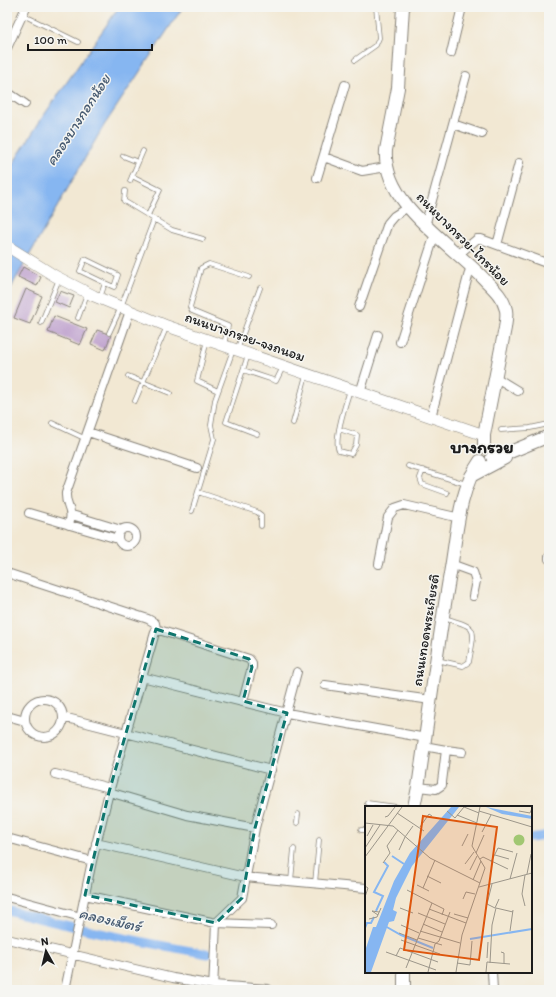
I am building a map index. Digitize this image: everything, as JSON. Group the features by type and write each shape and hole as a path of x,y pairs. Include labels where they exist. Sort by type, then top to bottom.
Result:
{"main road":[{"name":"ถนนบางกรวย-ไทรน้อย","path":"403,7 398,88 386,150 387,167 396,188 408,207 425,226 472,265 498,294 506,310 505,328 484,434 484,447"},
{"path":"484,434 491,444 497,449 512,451"},
{"path":"492,457 491,451 484,447 477,453 480,461 488,461 492,457 512,451 549,436"},
{"path":"468,480 505,458 512,451"},
{"name":"ถนนเทอดพระเกียรติ","path":"414,806 451,564 468,480 480,461"},
{"path":"404,973 404,990"}],"street":[{"path":"7,48 26,7"},
{"path":"451,53 462,7"},
{"path":"425,226 466,76"},
{"path":"318,178 345,84"},
{"path":"7,92 25,104"},
{"path":"453,124 482,134"},
{"path":"324,158 362,171 387,167"},
{"path":"497,245 519,163"},
{"path":"359,307 388,223 394,216 408,207"},
{"path":"400,342 435,234"},
{"path":"459,254 477,239 548,261"},
{"name":"ถนนบางกรวย-จงถนอม","path":"7,246 45,270 88,293 167,326 484,434"},
{"path":"431,417 472,265"},
{"path":"69,525 72,514 66,500 66,493 87,435 126,309"},
{"path":"355,391 378,335"},
{"path":"495,377 518,391"},
{"path":"87,435 196,468"},
{"path":"379,564 388,517 395,508 404,505 460,518"},
{"path":"29,513 118,539 125,546 134,542 134,532 131,529 126,528 121,530 72,514"},
{"path":"118,539 118,534 121,530"},
{"path":"451,564 473,572 476,581 473,596"},
{"path":"7,573 148,619 155,623 156,629 109,790 92,861 65,990"},
{"path":"156,629 249,659 252,663 252,667 243,701"},
{"path":"213,987 216,923 242,898 255,828 297,672"},
{"path":"142,677 287,712 425,742 446,750 462,752"},
{"path":"325,685 431,700"},
{"path":"42,699 52,701 60,707 63,717 60,728 51,735 40,737 30,731 25,721 26,711 32,703 42,699"},
{"path":"7,716 25,721"},
{"path":"63,717 271,770"},
{"path":"418,787 436,789 442,785 446,750"},
{"path":"55,774 187,815 255,828"},
{"path":"7,838 92,861"},
{"path":"96,843 245,877 365,888"},
{"path":"85,895 216,923 271,924"},
{"path":"7,896 81,917"},
{"path":"7,939 73,956 213,987 268,989"},
{"path":"492,973 493,990"}],"lane":[{"path":"355,60 376,45 379,38 380,32 375,7 367,7"},
{"path":"22,15 78,42"},
{"path":"130,181 143,151"},
{"path":"123,156 138,162"},
{"path":"132,176 160,190 148,215"},
{"path":"125,191 124,201 172,230 203,239"},
{"path":"109,333 126,309 154,219"},
{"path":"85,259 118,275 114,287 105,283 80,271 85,259"},
{"path":"231,348 228,326 192,311 190,307 201,268 209,264 249,277"},
{"path":"41,324 60,278"},
{"path":"100,298 105,283"},
{"path":"192,511 214,439 211,425 215,400 231,348 260,288"},
{"path":"78,318 88,293"},
{"path":"135,401 167,326"},
{"path":"207,340 197,381 218,391"},
{"path":"248,354 226,422 257,434"},
{"path":"243,370 276,381 284,366"},
{"path":"293,423 306,374"},
{"path":"128,376 170,394"},
{"path":"340,429 357,435 356,445 352,454 339,451 337,448 340,429 355,391"},
{"path":"52,423 87,435"},
{"path":"501,430 530,428 549,424"},
{"path":"408,466 468,480"},
{"path":"423,470 420,478 422,484 447,493"},
{"path":"198,492 257,512 261,515 261,526"},
{"path":"436,659 463,666 469,662 470,658 473,633 471,627 442,618"},
{"path":"367,803 390,806"},
{"path":"297,823 298,814"},
{"path":"315,884 320,840"},
{"path":"291,881 294,849"}],"highlighted area":[{"path":"156,629 249,659 252,667 243,701 287,713 255,828 242,898 216,923 85,895 109,792"}],"water":[{"name":"คลองบางกอกน้อย","path":"119,7 183,7 103,127 14,282 7,298 7,173 42,118"}],"building":[{"path":"23,267 41,277 37,286 18,277"},
{"path":"26,289 42,296 30,324 14,318"},
{"path":"60,291 74,296 69,308 55,302"},
{"path":"54,316 87,329 80,345 48,332"},
{"path":"97,330 111,335 105,350 91,344"}],"waterway":[{"path":"532,838 549,835"},
{"name":"คลองเม็ตร์","path":"7,910 57,923 157,945 208,954"}],"district":[{"name":"บางกรวย","path":"482,447"}]}
